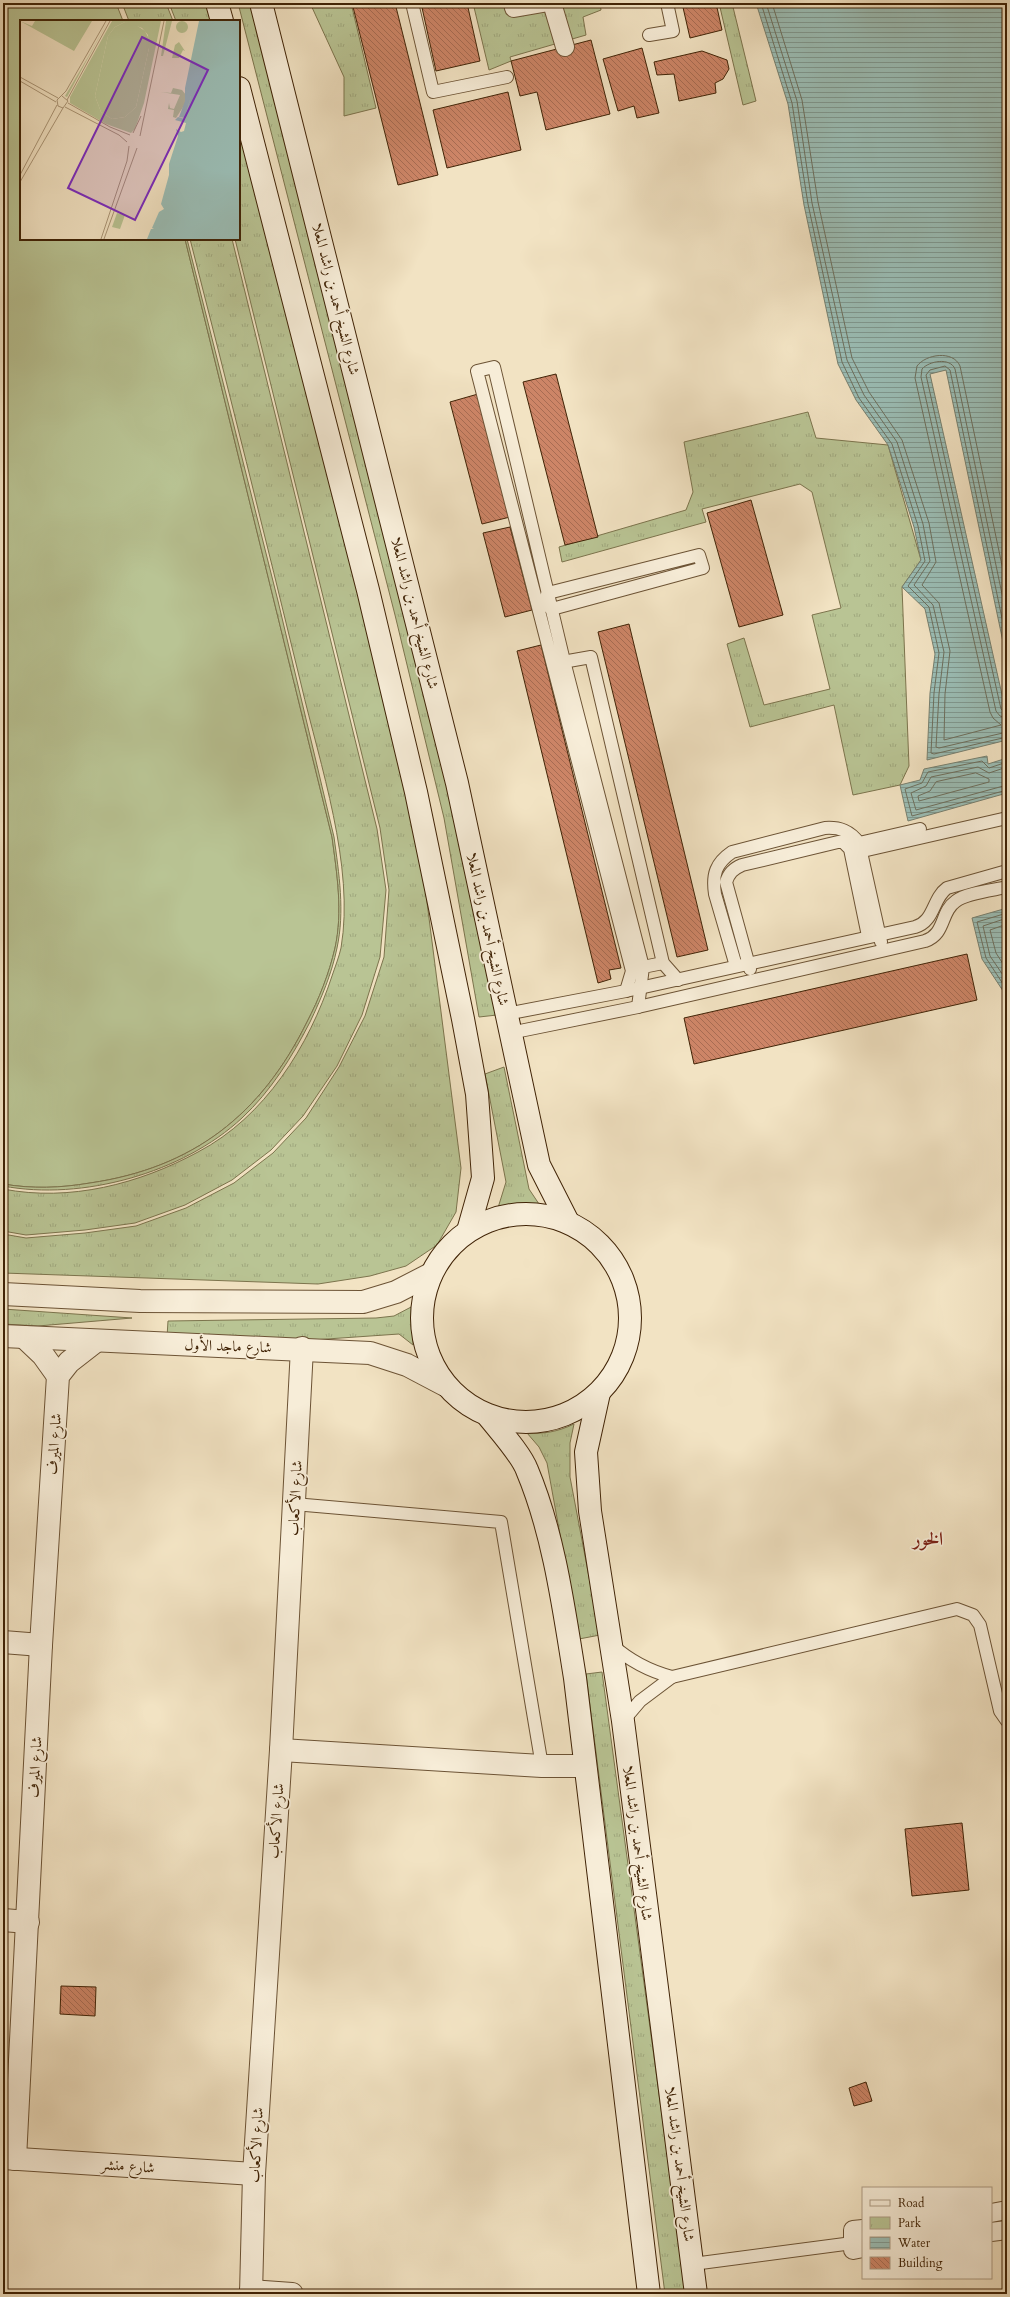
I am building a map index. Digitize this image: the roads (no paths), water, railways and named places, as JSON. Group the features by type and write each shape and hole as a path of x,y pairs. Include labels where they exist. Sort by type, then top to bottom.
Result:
{"main road":[{"path":"217,3 222,20"},
{"name":"شارع الشيخ أحمد بن راشد المعلا","path":"261,3 451,760 539,1165 568,1222"},
{"path":"240,92 368,590 416,792 463,1019 477,1094 483,1178 468,1231"},
{"path":"534,1214 568,1222 597,1240 618,1267 630,1299 630,1334 619,1366 599,1393 566,1415 527,1423 488,1416 472,1408 445,1385 426,1351 421,1311 431,1274 441,1257 453,1243 468,1231 500,1217 534,1214"},
{"path":"3,1294 140,1301 363,1302 396,1292 431,1274"},
{"path":"13,1337 43,1355 58,1376 69,1362 96,1341"},
{"name":"شارع ماجد الأول","path":"13,1337 302,1348 370,1353 408,1364 445,1385"},
{"name":"شارع الأكعاب","path":"251,2292 254,2174 281,1750 302,1348"},
{"name":"شارع الميرف","path":"9,2159 28,1922 41,1645 58,1376"},
{"name":"شارع الشيخ أحمد بن راشد المعلا","path":"599,1393 586,1452 590,1511 622,1721 696,2294"},
{"path":"488,1416 527,1469 544,1523 564,1612 575,1678 649,2294"},
{"path":"3,1642 41,1645"},
{"path":"281,1750 542,1766 585,1766"},
{"path":"3,1920 28,1922"},
{"name":"شارع منشر","path":"9,2159 254,2174"},
{"path":"251,2292 292,2294"}],"street":[{"path":"513,3 514,8 543,3"},
{"path":"552,3 565,47"},
{"path":"992,2212 1007,2210"},
{"path":"992,2232 1007,2230"}],"lane":[{"path":"412,3 433,92 507,77"},
{"path":"650,35 674,31 667,3"},
{"path":"626,991 632,971 558,663 545,601 494,367 476,371 545,601 540,615 558,663 643,967 638,1007"},
{"path":"699,555 703,568 545,601 699,555"},
{"path":"558,663 591,657 663,963 678,980"},
{"path":"857,850 1007,809"},
{"path":"753,980 726,882 728,874 734,868 838,842 857,850 1007,818"},
{"path":"736,966 713,882 715,869 722,859 732,852 826,828 841,829 854,837 874,935 883,951"},
{"path":"508,1023 626,991 924,924 941,894 947,888 1007,871"},
{"path":"508,1023 638,1007 933,939 940,931 949,909 957,900 1007,887"},
{"path":"643,967 663,963"},
{"path":"294,1504 501,1522 542,1766"},
{"path":"622,1721 640,1701 672,1677 952,1610 963,1610 974,1615 980,1624 1000,1711 1007,1721"},
{"path":"611,1644 633,1662 672,1677"},
{"path":"992,2225 1007,2223"},
{"path":"693,2264 861,2240"}],"water":[{"path":"756,3 1007,3 1007,661 946,370 930,374 1007,717 1007,740 927,760 930,693 935,654 925,609 902,587 921,560 914,527 888,445 856,400 838,364 804,205 788,104"},
{"path":"987,756 988,764 1007,758 1007,793 908,821 900,785 920,780 924,769"},
{"path":"1007,908 1007,997 982,959 972,918"}],"district":[{"name":"الخور","path":"928,1539"}]}
